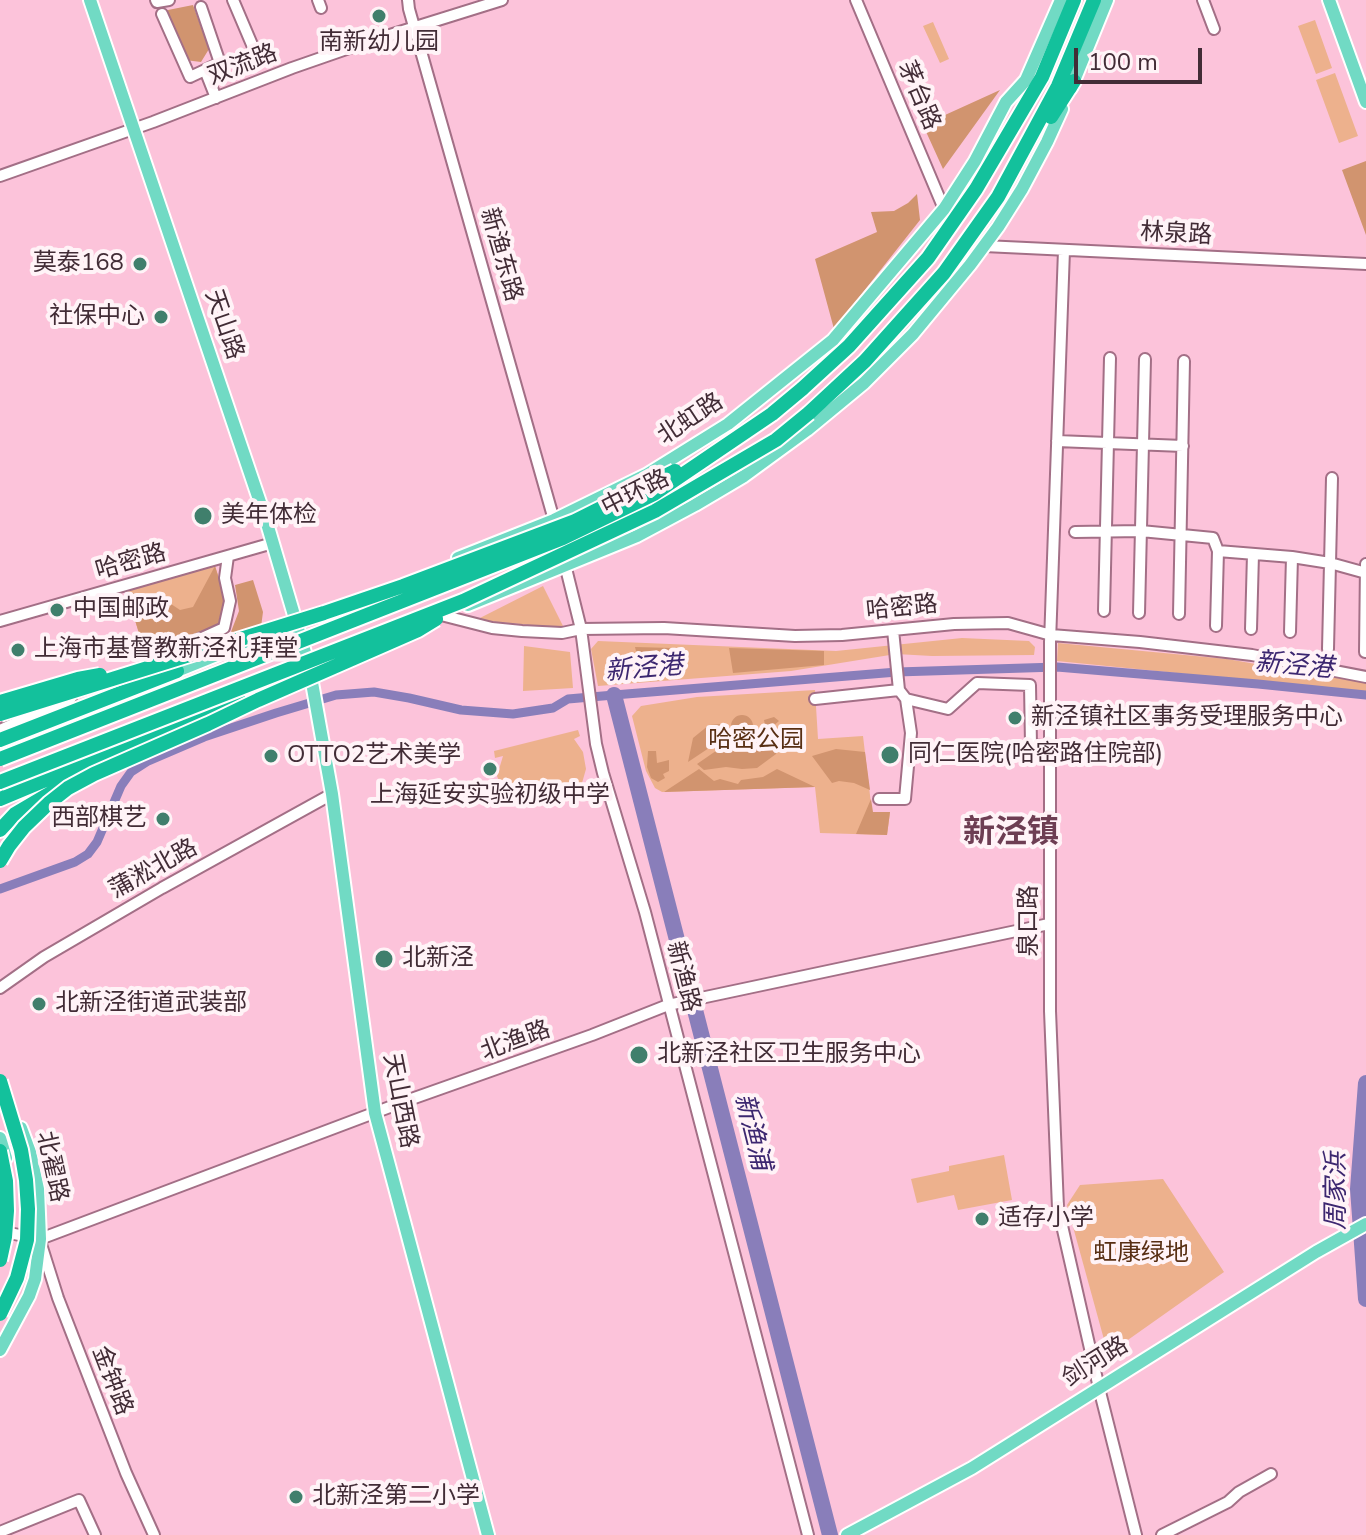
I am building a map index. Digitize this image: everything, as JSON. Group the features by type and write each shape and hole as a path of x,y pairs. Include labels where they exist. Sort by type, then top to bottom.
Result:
{"highway":[{"name":"中环路","path":"0,759 563,538 654,494 772,414 849,346 928,258 976,189 1042,77 1074,0"},
{"name":"中环路","path":"0,782 463,601 655,511 776,440 865,361 944,273 998,197 1058,86 1094,0"},
{"path":"998,197 1074,81"},
{"path":"0,740 172,667 575,521 674,471 772,414"},
{"path":"0,830 15,814 54,791 418,630 463,601"},
{"path":"0,702 78,679 172,667"},
{"path":"0,714 172,667"},
{"path":"0,799 260,686"},
{"path":"0,861 24,827 49,803 94,774"},
{"path":"0,1083 21,1150 28,1209 27,1240 17,1278 0,1314"},
{"path":"0,1094 12,1119"},
{"path":"0,1151 6,1181 7,1211 0,1260"}],"main road":[{"name":"天山路","path":"90,0 273,543 309,666"},
{"name":"北虹路","path":"172,667 296,623 554,520 646,475 728,424 833,340 944,209 975,161 1006,102 1026,80 1061,0"},
{"path":"260,686 637,536 744,476 807,430 864,383 913,334 984,246 1022,189 1047,142 1107,0"},
{"path":"1329,0 1366,102"},
{"name":"天山西路","path":"309,666 332,794 375,1113 488,1535"},
{"name":"北翟路","path":"0,1083 30,1152 38,1189 40,1239 35,1279 16,1323 0,1350"},
{"name":"北翟路","path":"0,1138 14,1197 9,1233 0,1250"},
{"name":"剑河路","path":"847,1535 972,1468 1316,1252 1366,1224"}],"street":[{"path":"156,0 169,0"},
{"path":"233,0 253,47"},
{"name":"新渔东路","path":"408,0 554,520"},
{"name":"双流路","path":"0,176 306,63 502,0"},
{"name":"茅台路","path":"856,0 944,209"},
{"path":"1203,0 1214,29"},
{"path":"162,14 190,77 220,63 201,7"},
{"path":"205,70 216,98"},
{"name":"林泉路","path":"984,246 1366,264"},
{"name":"泉口路","path":"1064,250 1050,676 1049,924 1058,1208 1136,1535"},
{"path":"1104,611 1110,358"},
{"path":"1139,613 1145,359"},
{"path":"1179,614 1184,361"},
{"path":"1057,441 1183,446"},
{"path":"1328,649 1332,478"},
{"name":"新渔路","path":"554,520 581,629 591,714 603,773 645,912 808,1535"},
{"path":"1075,532 1141,531 1213,538 1218,551 1216,626"},
{"name":"哈密路","path":"0,621 273,543"},
{"path":"1218,551 1292,557 1366,573"},
{"path":"1251,629 1253,554"},
{"path":"0,730 224,628 230,601 225,578 228,556"},
{"path":"1290,632 1292,557"},
{"path":"1365,652 1366,564"},
{"name":"哈密路","path":"441,615 492,628 562,633 581,629 664,628 795,636 842,635 954,624 1008,623 1051,639 1140,642 1252,655 1366,677"},
{"path":"879,799 905,799 911,733 906,699 899,690 893,630"},
{"path":"906,699 948,709 977,683 1030,685 1031,745 1050,747"},
{"path":"815,699 899,690"},
{"name":"蒲淞北路","path":"0,988 96,926 332,794"},
{"name":"北渔路","path":"40,1239 668,1005 1049,924"},
{"path":"9,1233 40,1239"},
{"name":"金钟路","path":"40,1239 58,1298 120,1459 154,1535"},
{"path":"1162,1535 1228,1502 1271,1474"},
{"path":"0,1532 79,1500 95,1535"}],"green space":[{"path":"1315,20 1332,68 1316,74 1298,26"},
{"path":"933,22 949,59 940,63 923,26"},
{"path":"1335,73 1358,136 1339,143 1316,80"},
{"path":"215,566 225,597 218,624 146,656 126,591"},
{"path":"543,586 564,628 476,620"},
{"path":"962,638 1029,641 1035,647 1034,655 896,654 791,671 598,686 591,649 598,641 836,651"},
{"path":"1058,643 1227,659 1366,683 1366,692 1057,661"},
{"path":"524,646 570,652 573,688 523,691"},
{"name":"哈密公园","path":"815,690 818,739 863,736 872,812 890,812 887,835 820,833 815,787 662,792 655,788 646,771 632,716 641,706 697,697"},
{"path":"578,730 580,736 574,739 583,752 586,769 577,788 520,801 506,793 497,776 503,756 495,758 494,751"},
{"path":"1004,1155 1012,1200 958,1210 954,1195 917,1203 911,1179 949,1171 949,1166"},
{"name":"虹康绿地","path":"1163,1179 1224,1272 1108,1354 1067,1205 1080,1185"}],"shaded area":[{"path":"193,5 209,49 201,62 185,60 163,11"},
{"path":"1000,90 943,169 923,125"},
{"path":"1366,161 1366,235 1342,170"},
{"path":"917,194 920,220 834,329 815,259 877,232 871,212 894,211"},
{"path":"215,566 225,597 218,624 146,656 126,591 168,602 180,610 193,607"},
{"path":"253,580 263,612 261,627 229,637 239,611 235,585"},
{"path":"635,647 673,648 677,674 642,676"},
{"path":"729,648 824,651 824,665 733,673"},
{"path":"742,715 750,718 753,726 750,734 742,737 734,734 731,726 734,718"},
{"path":"774,717 779,721 772,727 779,743 776,754 757,768 704,770 697,764 726,744 735,752 757,746 766,730 764,720"},
{"path":"721,724 724,738 688,762 693,738 709,725"},
{"path":"836,749 865,752 870,790 854,783 832,783 812,756"},
{"path":"648,751 656,751 657,763 669,760 669,771 658,782 651,778 647,767"},
{"path":"699,769 714,781 720,779 738,784 741,780 763,777 777,769 815,787 664,792"},
{"path":"871,799 873,812 890,812 887,835 856,834"}],"waterway":[{"name":"新泾港","path":"0,889 75,862 88,854 97,842 121,786 131,772 148,761 204,737 336,695 374,692 461,710 513,714 553,708 568,699 614,695 897,672 1057,667 1366,695"},
{"name":"新渔浦","path":"614,695 830,1535"},
{"name":"周家浜","path":"1366,1083 1358,1189 1366,1299"}],"place":[{"name":"南新幼儿园","path":"379,16"},
{"name":"莫泰168","path":"140,264"},
{"name":"社保中心","path":"161,317"},
{"name":"美年体检","path":"203,516"},
{"name":"中国邮政","path":"57,610"},
{"name":"上海市基督教新泾礼拜堂","path":"18,650"},
{"name":"新泾镇社区事务受理服务中心","path":"1015,718"},
{"name":"同仁医院(哈密路住院部)","path":"890,755"},
{"name":"OTTO2艺术美学","path":"271,756"},
{"name":"上海延安实验初级中学","path":"490,769"},
{"name":"西部棋艺","path":"163,819"},
{"name":"北新泾","path":"384,959"},
{"name":"北新泾街道武装部","path":"39,1004"},
{"name":"北新泾社区卫生服务中心","path":"639,1055"},
{"name":"适存小学","path":"982,1219"},
{"name":"北新泾第二小学","path":"296,1497"}],"district":[{"name":"新泾镇","path":"1011,834"}]}
